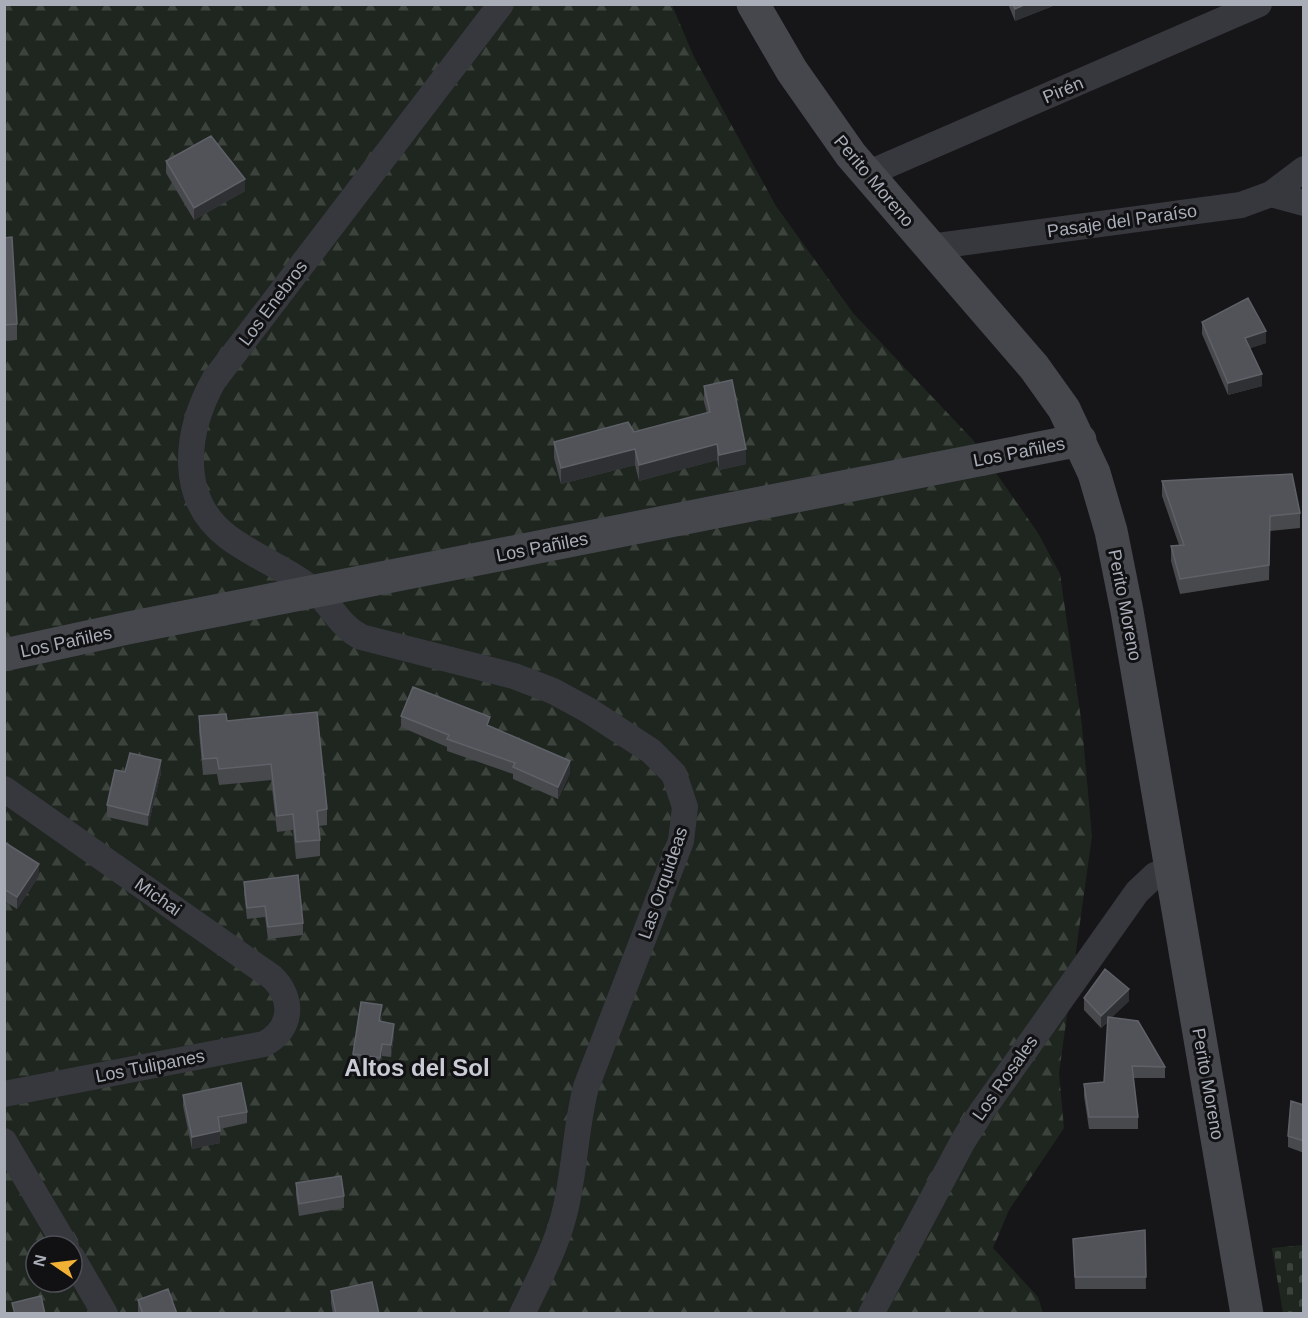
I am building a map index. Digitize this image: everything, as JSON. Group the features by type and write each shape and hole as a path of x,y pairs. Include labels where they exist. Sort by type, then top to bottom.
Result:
{"main road":[{"name":"Perito Moreno","path":"753,4 806,94 867,174 1044,380 1080,440 1094,472 1120,572 1247,1314"},
{"name":"Los Pañiles","path":"4,655 128,628 316,593 1080,440"}],"street":[{"name":"Los Enebros","path":"316,593 229,538 206,516 198,502 191,472 195,425 214,380 501,4"},
{"name":"Pirén","path":"867,174 1258,4"},
{"name":"Pasaje del Paraíso","path":"930,247 1241,205 1272,194 1304,169"},
{"path":"1272,194 1304,203"},
{"name":"Las Orquideas","path":"316,593 337,619 351,632 362,637 514,676 571,700 657,756 674,774 682,790 685,807 681,841 586,1087 576,1130 565,1213 552,1253 522,1314"},
{"name":"Michai","path":"4,789 272,976 286,995 285,1021"},
{"name":"Los Rosales","path":"871,1314 963,1141 982,1110 1137,892 1155,875 1172,869"},
{"name":"Los Tulipanes","path":"4,1094 264,1044 273,1039 285,1021"},
{"path":"4,1141 59,1234"},
{"path":"84,1278 105,1314"}],"green space":[{"path":"5,5 672,5 694,57 776,206 853,313 973,440 1038,533 1060,574 1082,726 1092,836 1059,1073 1064,1128 1009,1210 993,1248 1038,1297 1043,1313 5,1314"},
{"path":"1303,1245 1303,1313 1283,1313 1272,1248"}],"building":[{"path":"1013,4 1026,4 1015,9"},
{"path":"211,136 245,179 194,208 166,161"},
{"path":"12,237 17,324 4,325 4,238"},
{"path":"1248,298 1266,331 1245,338 1262,374 1228,383 1202,322"},
{"path":"732,380 746,449 719,455 717,444 639,465 635,449 561,468 554,442 628,422 634,432 710,412 704,386"},
{"path":"1292,474 1300,513 1270,516 1269,565 1180,579 1171,546 1184,545 1162,481"},
{"path":"413,687 490,717 487,725 570,761 558,787 513,767 515,763 447,739 449,735 401,716"},
{"path":"317,712 327,809 317,811 320,840 296,842 293,814 277,816 271,764 219,769 217,758 203,759 199,716 226,714 227,721"},
{"path":"130,753 161,760 148,815 107,805 115,770 125,772"},
{"path":"4,842 39,864 17,897 4,889"},
{"path":"298,875 303,923 268,927 265,906 247,908 244,882"},
{"path":"1105,969 1129,989 1101,1016 1084,998"},
{"path":"361,1002 382,1005 379,1021 394,1024 391,1045 382,1044 380,1058 353,1054"},
{"path":"1108,1017 1138,1021 1165,1067 1132,1066 1138,1117 1089,1117 1084,1084 1104,1082"},
{"path":"241,1083 247,1112 218,1117 220,1131 192,1137 183,1095"},
{"path":"1291,1101 1304,1105 1304,1141 1288,1136"},
{"path":"341,1176 344,1196 299,1204 296,1183"},
{"path":"1145,1230 1146,1277 1075,1277 1073,1239"},
{"path":"372,1282 379,1314 336,1314 331,1291"},
{"path":"168,1289 177,1314 143,1314 138,1300"},
{"path":"41,1296 45,1314 15,1314 12,1303"}],"district":[{"name":"Altos del Sol","path":"417,1068"}]}
